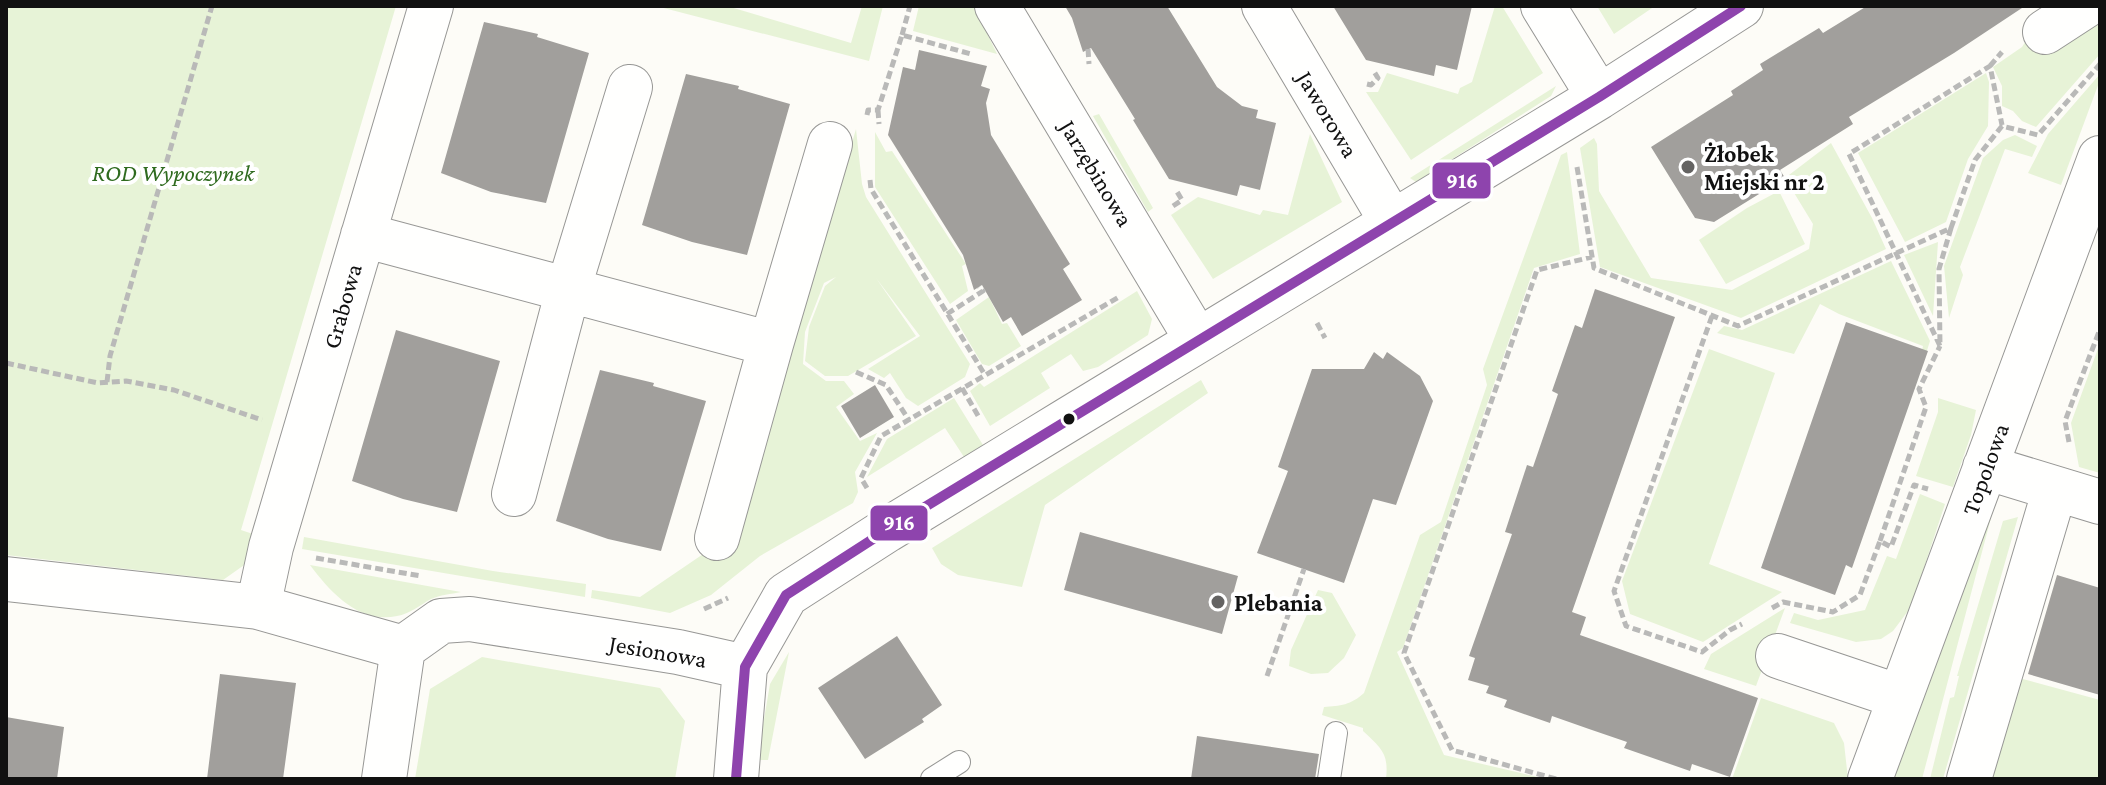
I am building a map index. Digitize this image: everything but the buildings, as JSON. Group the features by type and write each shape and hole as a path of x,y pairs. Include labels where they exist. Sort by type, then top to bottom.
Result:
{"street":[{"name":"Grabowa","path":"258,607 271,547 431,6"},
{"name":"Jarzębinowa","path":"997,6 1197,340"},
{"name":"Jaworowa","path":"1264,6 1392,222"},
{"path":"1543,6 1599,97"},
{"path":"736,779 745,667 786,595 1197,340 1599,97 1741,6"},
{"path":"2045,32 2085,6"},
{"path":"514,494 568,290 630,87"},
{"path":"717,538 771,344 848,135"},
{"name":"Topolowa","path":"1870,779 2100,158"},
{"path":"363,235 771,344"},
{"path":"1985,467 2100,502"},
{"path":"1969,779 2055,489"},
{"path":"6,579 258,607 403,648 384,779"},
{"name":"Jesionowa","path":"403,648 441,621 470,619 678,652 745,667"},
{"path":"1778,656 1900,697"}],"lane":[{"path":"1329,779 1336,733"},
{"path":"932,779 959,762"}],"path":[{"path":"107,382 110,356 212,6"},
{"path":"879,124 878,110 910,6"},
{"path":"902,35 974,54"},
{"path":"2002,126 2038,135 2100,64"},
{"path":"1769,609 1783,602 1833,612 1860,595 1926,407 1919,389 1940,346 1939,269 1951,228 1975,160 2002,126 1990,66 1849,154 1940,346"},
{"path":"1362,82 1371,85 1378,78 1373,70"},
{"path":"848,135 868,110 878,110"},
{"path":"1576,159 1594,268 1738,326 1951,228"},
{"path":"870,173 871,189 985,375"},
{"path":"1556,779 1452,750 1404,653 1537,270 1592,257"},
{"path":"947,314 983,291 979,287"},
{"path":"1712,316 1614,591 1626,626 1702,652 1743,623"},
{"path":"2070,446 2065,421 2100,329"},
{"path":"6,363 98,383 126,381 174,390 305,433"},
{"path":"856,372 886,385 909,420"},
{"path":"962,388 982,424"},
{"path":"1880,541 1891,547 1914,485 1928,489"},
{"path":"1267,676 1304,569"}],"green space":[{"name":"ROD Wypoczynek","path":"6,6 396,6 241,530 256,535 247,563 223,580 6,555"},
{"path":"656,6 727,6 851,43 862,6 883,6 869,61"},
{"path":"919,6 975,8 997,54 913,31"},
{"path":"1495,6 1502,6 1543,73 1411,160 1366,92 1378,92 1387,73 1458,94 1460,88 1472,82"},
{"path":"1597,6 1655,6 1614,34"},
{"path":"2100,10 2100,54 2036,127 2002,106 2002,86 1993,67 2022,47 2037,24"},
{"path":"1986,73 1989,82 1988,126 1968,159 1946,222 1905,242 1858,153"},
{"path":"2100,74 2061,185 2028,173 2048,134"},
{"path":"1556,86 1551,96 1416,182 1410,178"},
{"path":"1099,114 1153,208 1148,212 1093,116"},
{"path":"856,129 866,197 970,364 965,377 918,406 906,398 890,373 884,378 868,369 920,336 876,278 916,336 848,376 825,376 805,361 809,327 825,286 836,277 824,283 805,332 803,364 826,381 844,381 854,394 836,407 860,441 877,433 855,472 858,492 853,503 760,556 711,595 670,613 591,598 592,590 640,597 740,529"},
{"path":"875,132 886,152 892,151 966,264 962,266 968,291 950,304 875,187"},
{"path":"1310,134 1342,202 1213,279 1171,215 1198,197 1260,215 1263,210 1288,215"},
{"path":"2015,135 2037,146 2032,157 2005,149 1960,267 1963,275 1949,318 1944,266 1983,158 2003,140"},
{"path":"1594,138 1597,144 1599,191 1651,278 1732,290 1809,249 1813,224 1785,178 1831,143 1886,249 1741,318 1600,267 1580,148"},
{"path":"1567,152 1580,254 1534,268 1403,648 1397,652 1444,755 1546,779 1386,779 1385,757 1363,728 1322,715 1324,707 1345,704 1364,693 1420,535 1441,522 1487,385 1483,369 1561,155"},
{"path":"1779,191 1805,244 1726,284 1699,240"},
{"path":"1938,242 1933,316 1904,255"},
{"path":"1891,261 1930,341 1923,363 1919,362 1923,346 1820,304 1794,354 1717,333 1724,326 1742,330"},
{"path":"1137,291 1152,319 1148,335 1098,367 1083,371 1071,354 1041,373 1050,388 990,426 970,391 980,383 984,387"},
{"path":"989,297 1002,324 1007,323 1021,346 989,366 982,364 956,320"},
{"path":"2100,343 2100,473 2079,467 2071,423"},
{"path":"1709,349 1775,373 1709,564 1782,592 1703,642 1630,614 1622,581"},
{"path":"1201,380 1208,393 1045,505 1022,587 958,575 941,564 932,548"},
{"path":"954,398 983,445 964,457 945,428 867,477 887,439"},
{"path":"1938,398 1976,410 1953,487 1916,476 1938,412"},
{"path":"1920,494 1945,504 1911,607 1893,631 1881,639 1856,642 1790,623 1794,613 1818,620 1865,610 1887,556 1896,559"},
{"path":"1996,499 1922,779 1888,779"},
{"path":"2018,517 1943,779 1930,779 1950,698 1954,697 1957,676 2003,521"},
{"path":"304,537 493,571 586,584 585,597 302,549"},
{"path":"310,565 461,592 434,598 402,615 370,615 358,611 337,596"},
{"path":"1318,590 1332,593 1356,635 1344,658 1328,673 1311,674 1289,666 1291,650"},
{"path":"1785,608 1756,686 1704,669 1711,654"},
{"path":"789,652 768,760 757,760 770,684"},
{"path":"482,657 660,688 685,721 675,779 415,779 430,689"},
{"path":"2019,678 2100,700 2100,779 1990,779"},
{"path":"1761,698 1834,723 1844,743 1848,779 1732,779"}],"transit line":[{"name":"916","path":"736,779 745,667 786,595 887,530 1599,97 1741,6"}],"place":[{"name":"Żłobek Miejski nr 2","path":"1688,167"},
{"name":"Plebania","path":"1218,602"}]}
